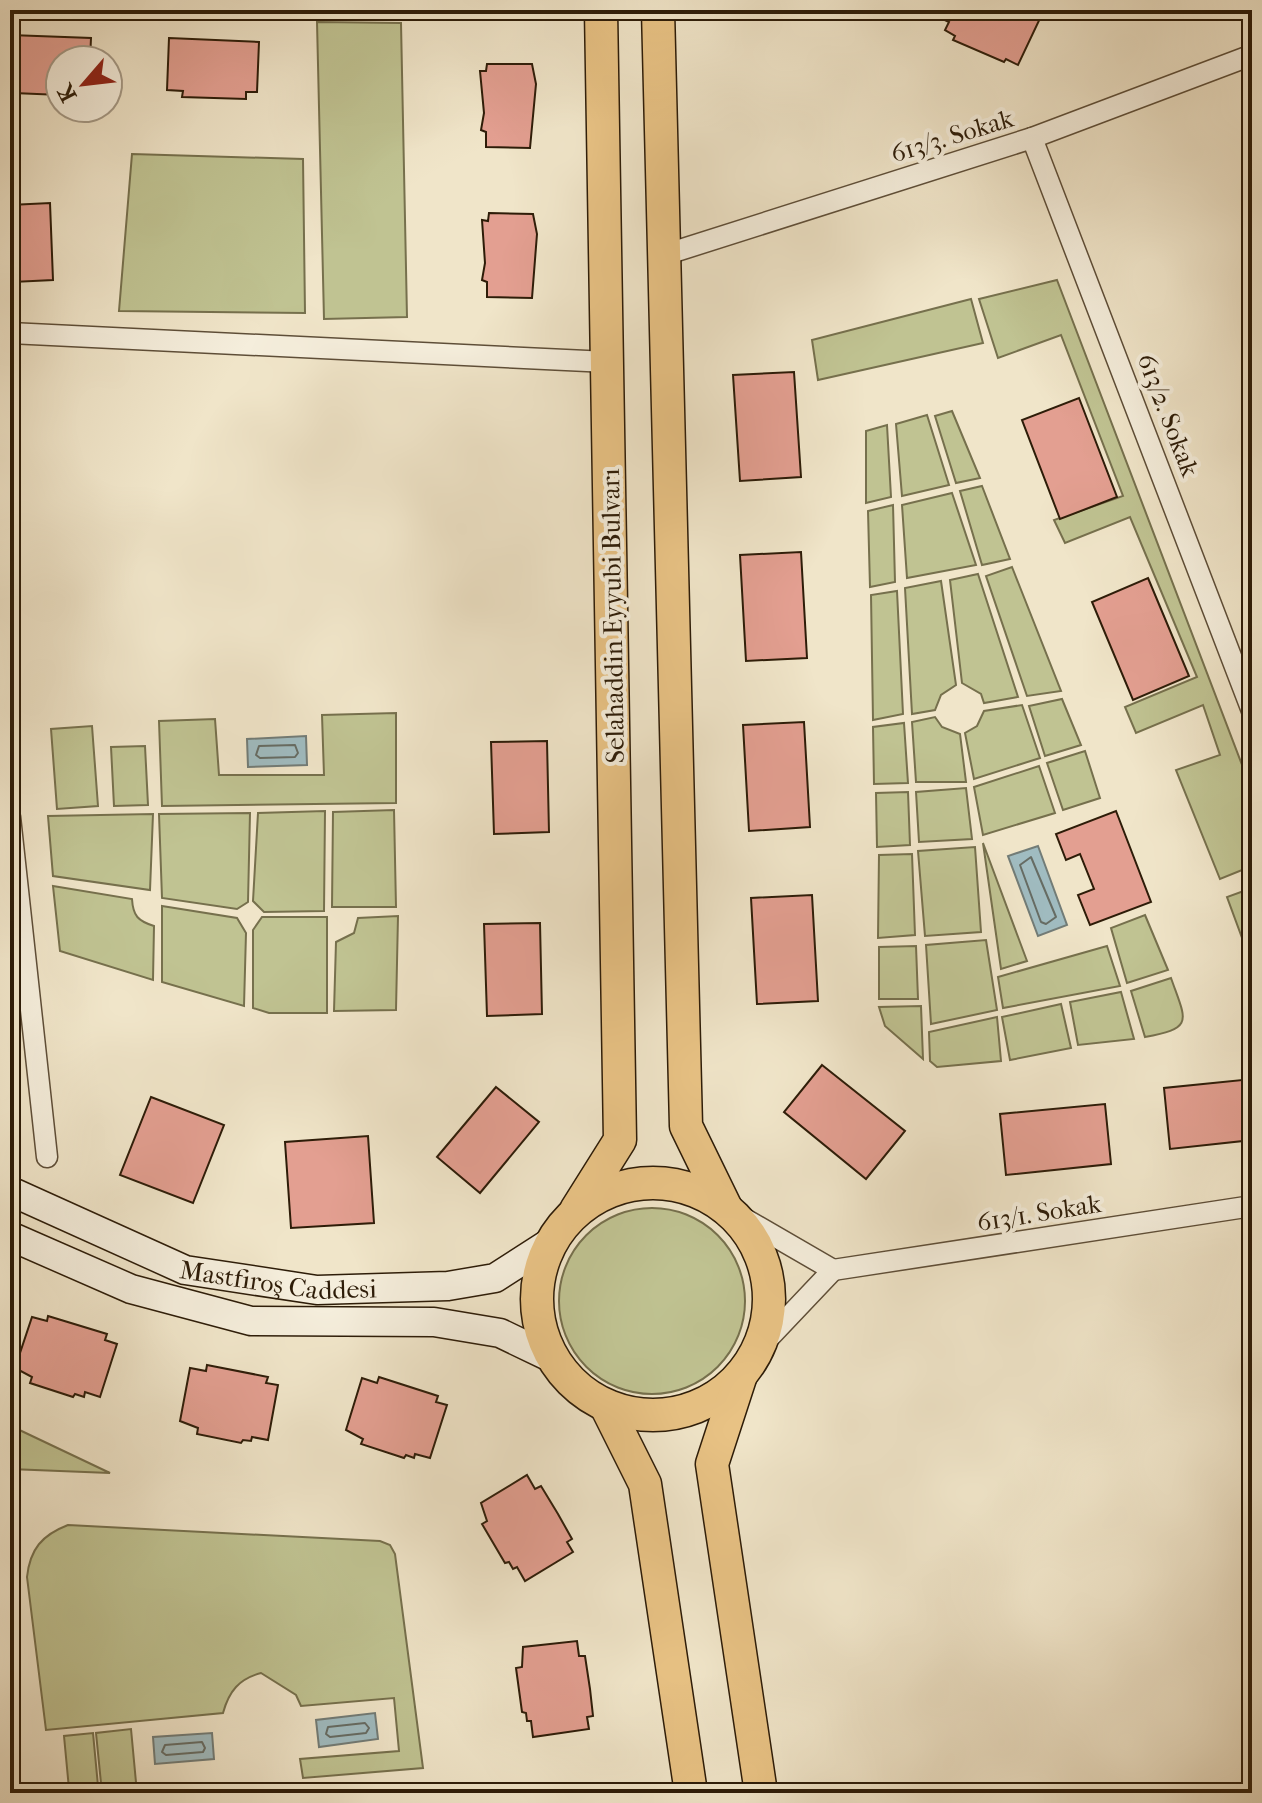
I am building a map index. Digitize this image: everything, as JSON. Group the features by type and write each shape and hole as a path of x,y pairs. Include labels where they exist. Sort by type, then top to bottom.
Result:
{"main road":[{"name":"Selahaddin Eyyubi Bulvarı","path":"576,1210 620,1140 601,10"},
{"path":"658,10 686,1126 726,1208 753,1238 767,1276 769,1312 760,1347 740,1378 712,1464 761,1793"},
{"path":"726,1208 691,1188 651,1182 611,1189 576,1210 551,1242 538,1280 538,1320 552,1358 575,1386 606,1406 641,1416 678,1414 711,1401 740,1378"},
{"name":"Mastfıroş Caddesi","path":"10,1191 185,1270 317,1290 448,1286 495,1278 551,1242"},
{"name":"Mastfıroş Caddesi","path":"10,1236 131,1289 251,1321 434,1322 500,1333 552,1358"},
{"path":"606,1406 645,1484 691,1793"}],"street":[{"name":"613/3. Sokak","path":"664,255 1032,138 1252,55"},
{"name":"613/2. Sokak","path":"1032,138 1252,711"},
{"path":"10,333 608,362"},
{"path":"10,817 47,1157"},
{"name":"613/1. Sokak","path":"833,1270 1252,1206"},
{"path":"726,1208 833,1270 760,1347"}],"green space":[{"path":"317,22 401,23 407,317 324,319"},
{"path":"132,154 303,159 305,313 119,311"},
{"path":"1057,280 1252,791 1252,866 1220,879 1176,770 1220,755 1203,705 1136,733 1125,707 1197,677 1130,517 1065,543 1054,520 1123,496 1061,335 998,358 979,299"},
{"path":"971,299 983,343 818,380 812,340"},
{"path":"952,411 980,478 956,483 935,416"},
{"path":"927,415 949,485 902,496 896,424"},
{"path":"887,425 891,497 866,503 866,431"},
{"path":"982,486 1010,559 982,565 960,491"},
{"path":"952,493 976,565 907,578 902,505"},
{"path":"893,505 895,582 870,587 868,511"},
{"path":"1012,567 1061,691 1027,696 986,576"},
{"path":"978,574 1018,697 984,703 981,694 962,683 950,580"},
{"path":"941,581 956,685 941,695 935,710 912,714 905,588"},
{"path":"897,591 903,714 873,720 871,595"},
{"path":"1062,699 1081,745 1045,756 1029,706"},
{"path":"1022,705 1040,758 974,779 965,733 977,726 984,711"},
{"path":"396,713 396,803 162,806 159,721 215,719 219,775 324,775 322,715"},
{"path":"935,717 942,727 960,734 966,782 916,782 912,722"},
{"path":"904,723 908,783 874,784 873,727"},
{"path":"92,726 98,806 57,809 51,729"},
{"path":"145,746 148,805 114,806 111,747"},
{"path":"1085,751 1100,798 1063,810 1047,763"},
{"path":"1039,766 1055,813 983,835 974,787"},
{"path":"966,788 972,839 919,842 916,792"},
{"path":"908,792 910,845 877,847 876,793"},
{"path":"394,810 396,907 332,907 333,812"},
{"path":"325,811 324,911 264,912 253,901 258,813"},
{"path":"250,813 248,902 237,909 162,898 159,814"},
{"path":"153,814 150,890 53,876 48,816"},
{"path":"983,843 1027,961 1001,969"},
{"path":"975,847 981,932 925,936 918,851"},
{"path":"912,854 915,935 878,938 879,855"},
{"path":"53,886 132,899 137,917 154,926 153,980 60,951"},
{"path":"1252,888 1252,965 1227,897"},
{"path":"162,906 237,918 246,933 244,1006 162,982"},
{"path":"1145,915 1168,970 1127,983 1111,928"},
{"path":"398,916 396,1010 334,1011 336,942 354,933 358,918"},
{"path":"262,917 327,917 327,1013 269,1013 253,1008 253,930"},
{"path":"986,940 997,1010 931,1024 926,945"},
{"path":"916,946 918,999 879,999 879,947"},
{"path":"1107,946 1120,986 1003,1008 998,977"},
{"path":"1171,978 1183,1013 1182,1020 1172,1030 1145,1037 1131,991"},
{"path":"1121,992 1134,1039 1078,1045 1070,1002"},
{"path":"1061,1004 1071,1048 1010,1060 1002,1017"},
{"path":"921,1006 923,1059 885,1026 879,1007"},
{"path":"997,1017 1001,1061 937,1067 930,1061 929,1032"},
{"path":"652,1208 688,1215 718,1235 738,1265 745,1301 738,1337 718,1367 688,1387 652,1394 616,1387 586,1367 566,1337 559,1301 566,1265 586,1235 616,1215"},
{"path":"11,1426 110,1473 10,1469"},
{"path":"68,1525 380,1541 390,1545 395,1554 423,1768 303,1778 300,1759 399,1751 394,1698 301,1706 296,1695 261,1673 236,1687 223,1713 46,1730 27,1577 31,1558 39,1544 51,1533"},
{"path":"131,1729 137,1793 102,1793 96,1733"},
{"path":"93,1733 98,1786 69,1789 64,1736"}],"water":[{"path":"306,736 307,765 248,767 247,739"},
{"path":"1038,846 1067,925 1038,936 1008,856"},
{"path":"375,1713 378,1739 319,1747 316,1720"},
{"path":"212,1733 214,1759 155,1764 153,1737"}],"building":[{"path":"924,10 1044,10 1018,65 953,40 955,36 945,30 949,22"},
{"path":"10,35 91,38 91,44 44,44 44,94 14,93 14,87 10,87"},
{"path":"169,38 259,42 257,92 246,92 246,99 182,97 183,91 167,90"},
{"path":"487,64 532,64 536,84 530,148 486,147 486,132 481,130 484,113 480,71 486,71"},
{"path":"50,203 53,280 13,282 10,205"},
{"path":"489,213 533,214 537,234 532,298 487,297 487,282 482,280 485,263 482,220 488,221"},
{"path":"794,372 801,477 740,481 733,375"},
{"path":"1079,398 1117,497 1060,519 1022,420"},
{"path":"801,552 807,658 746,661 740,555"},
{"path":"1148,578 1189,676 1133,700 1092,602"},
{"path":"804,722 810,827 749,831 743,725"},
{"path":"547,741 549,832 494,834 491,742"},
{"path":"1116,811 1151,902 1090,925 1078,895 1094,889 1080,854 1066,860 1056,834"},
{"path":"812,895 818,1001 757,1004 751,898"},
{"path":"540,923 542,1014 487,1016 484,924"},
{"path":"822,1065 905,1131 866,1179 784,1112"},
{"path":"1252,1079 1252,1140 1170,1149 1164,1088"},
{"path":"496,1087 539,1122 480,1193 437,1157"},
{"path":"151,1097 224,1125 193,1203 120,1175"},
{"path":"1105,1104 1111,1164 1006,1175 1000,1114"},
{"path":"368,1136 374,1223 291,1228 285,1142"},
{"path":"48,1316 107,1334 105,1340 117,1344 100,1397 85,1392 84,1397 75,1394 73,1397 30,1383 32,1377 15,1368 32,1317 47,1321"},
{"path":"207,1365 268,1377 266,1383 278,1385 268,1440 252,1437 251,1441 243,1440 241,1443 197,1434 198,1428 180,1421 190,1368 206,1371"},
{"path":"379,1377 438,1396 436,1402 447,1405 430,1458 415,1454 414,1458 406,1455 404,1458 361,1444 363,1439 346,1430 362,1378 377,1383"},
{"path":"527,1475 535,1489 541,1486 558,1514 572,1539 567,1542 573,1552 525,1581 517,1567 513,1569 509,1562 505,1563 482,1524 487,1521 481,1503"},
{"path":"577,1641 579,1656 585,1656 590,1689 593,1716 587,1717 589,1729 533,1737 531,1721 527,1721 526,1713 522,1712 516,1668 522,1667 523,1647"}]}
